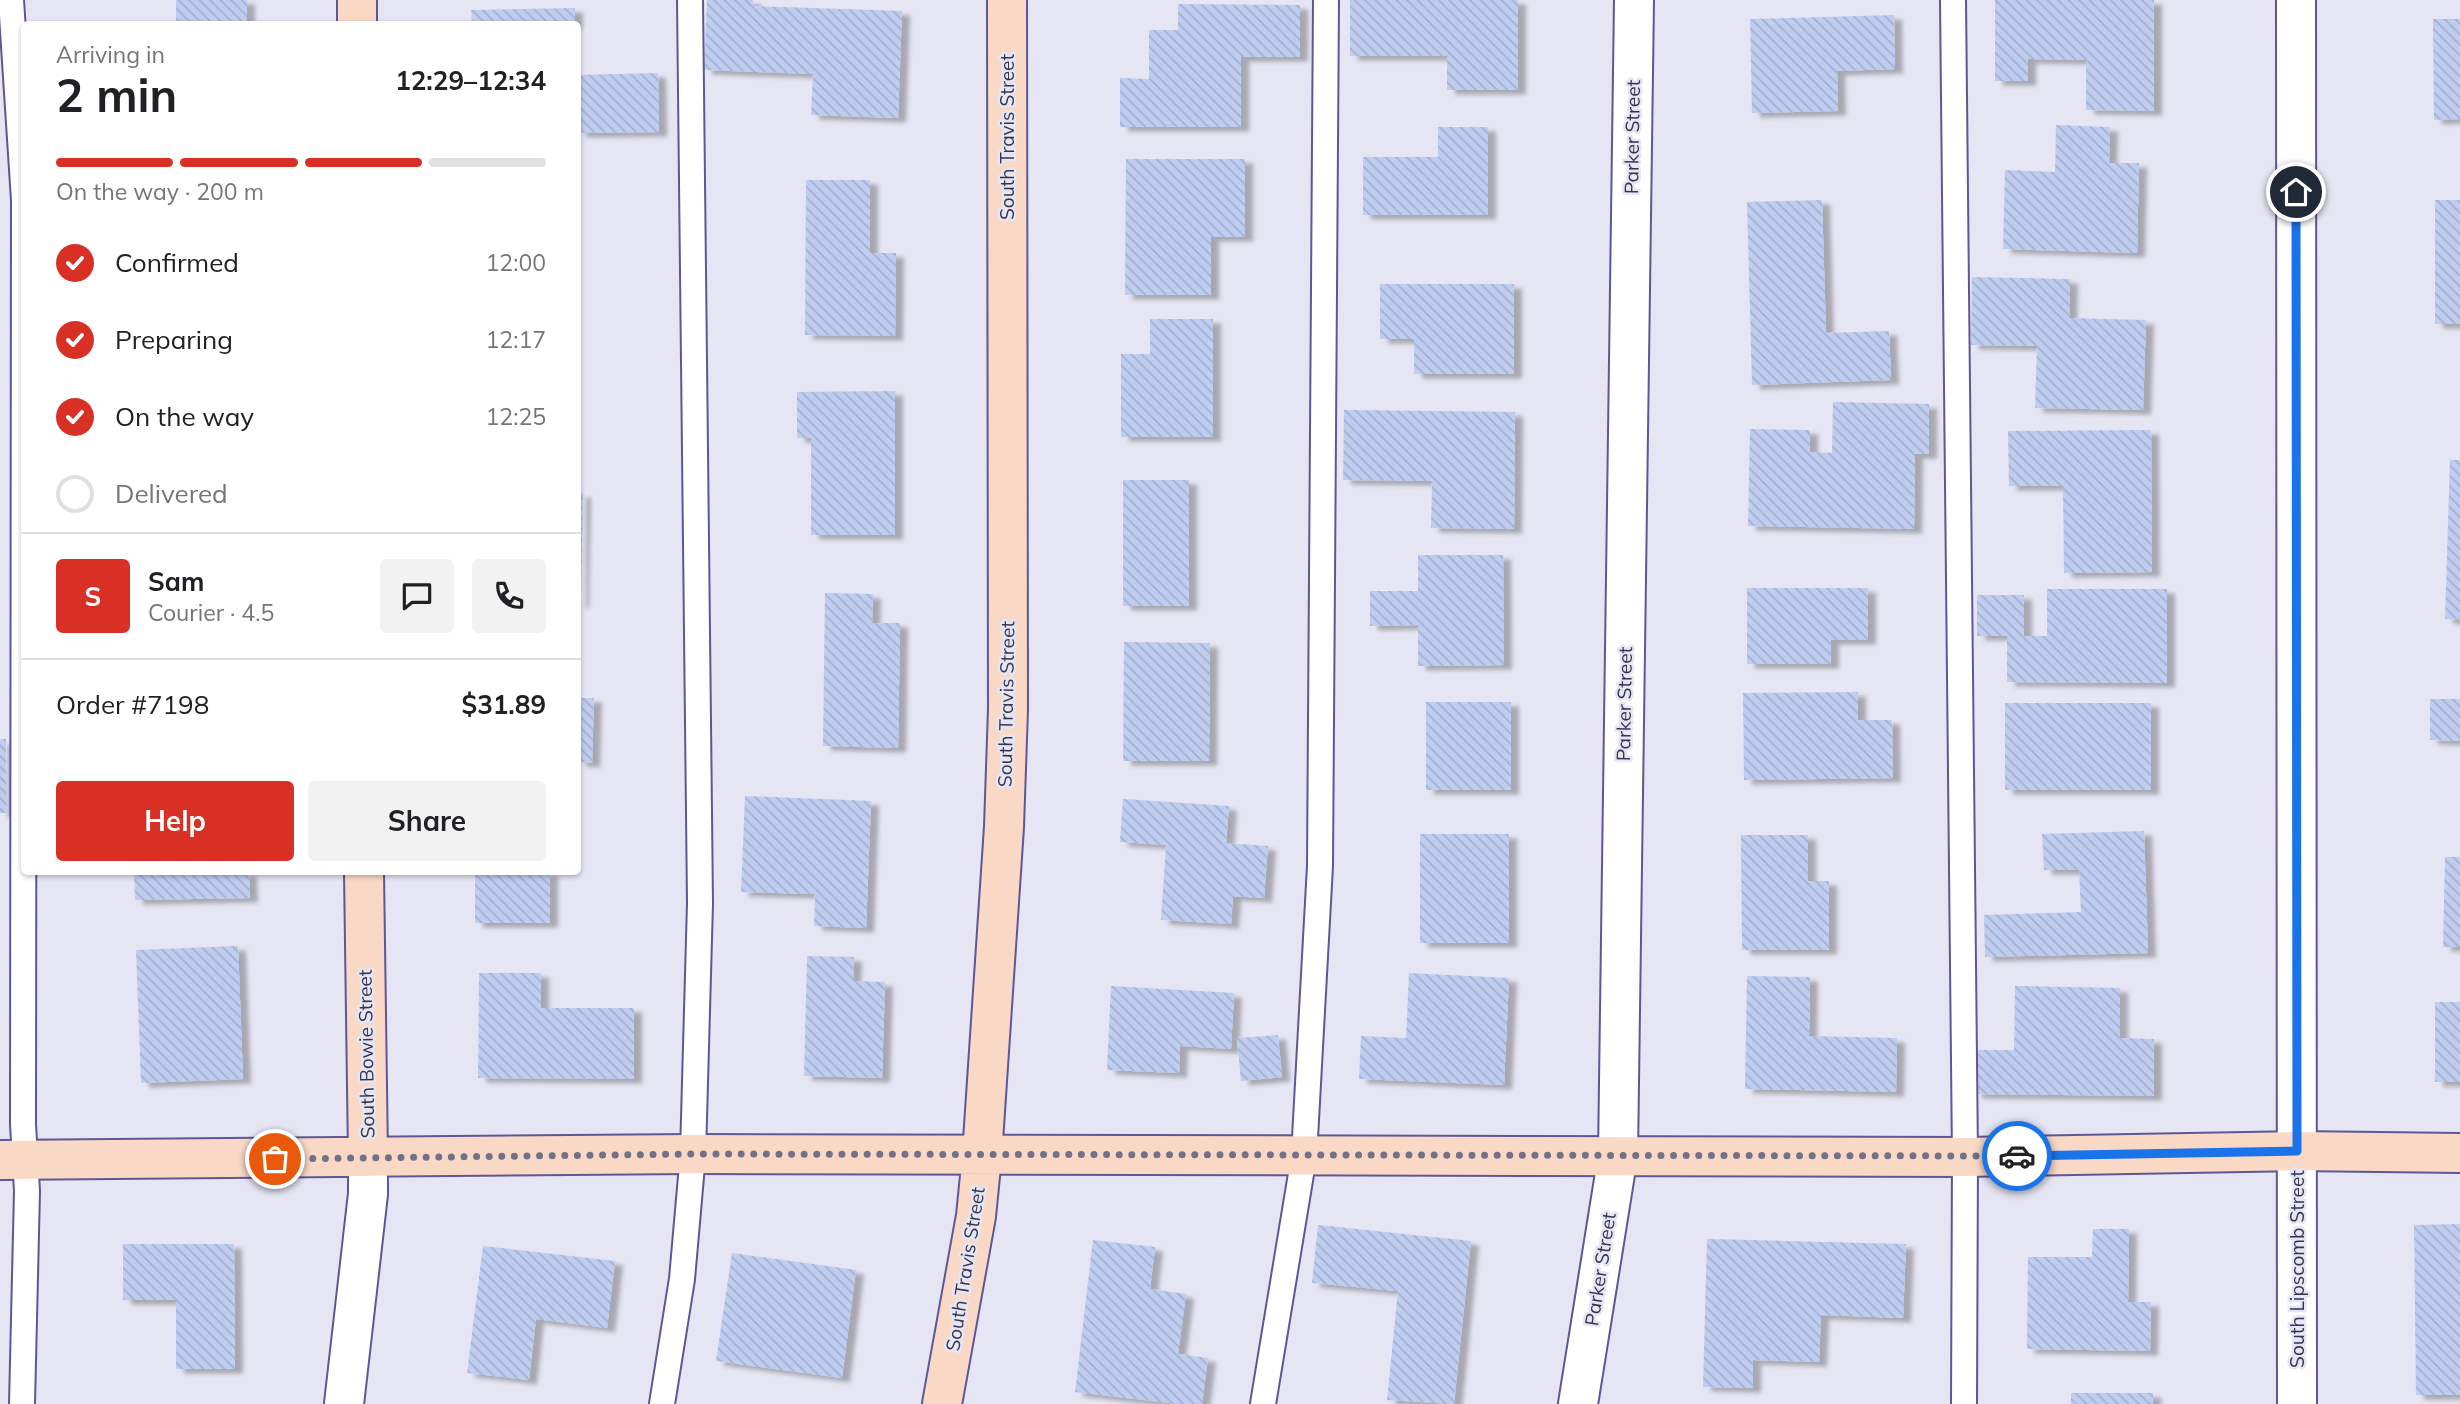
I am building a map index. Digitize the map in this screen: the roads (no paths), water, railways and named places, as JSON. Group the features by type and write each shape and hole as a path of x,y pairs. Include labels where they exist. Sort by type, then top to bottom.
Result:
{"main road":[{"path":"357,0 357,21"},
{"name":"South Travis Street","path":"942,1404 976,1216 1004,827 1008,709 1006,0"},
{"name":"South Bowie Street","path":"364,875 368,1157"},
{"path":"12,1160 693,1154 1965,1157 2297,1151 2460,1153"}],"street":[{"name":"Parker Street","path":"1578,1404 1618,1155 1634,0"},
{"name":"South Lipscomb Street","path":"2296,0 2297,1404"},
{"name":"South Bowie Street","path":"344,1404 368,1194 368,1157"}],"lane":[{"path":"11,0 21,154"},
{"path":"662,1404 682,1279 693,1154 700,903 690,0"},
{"path":"1263,1404 1304,1156 1320,866 1326,0"},
{"path":"1953,0 1965,1157 1964,1404"},
{"path":"22,1404 27,1191 12,1160 23,1124 23,875"}]}
